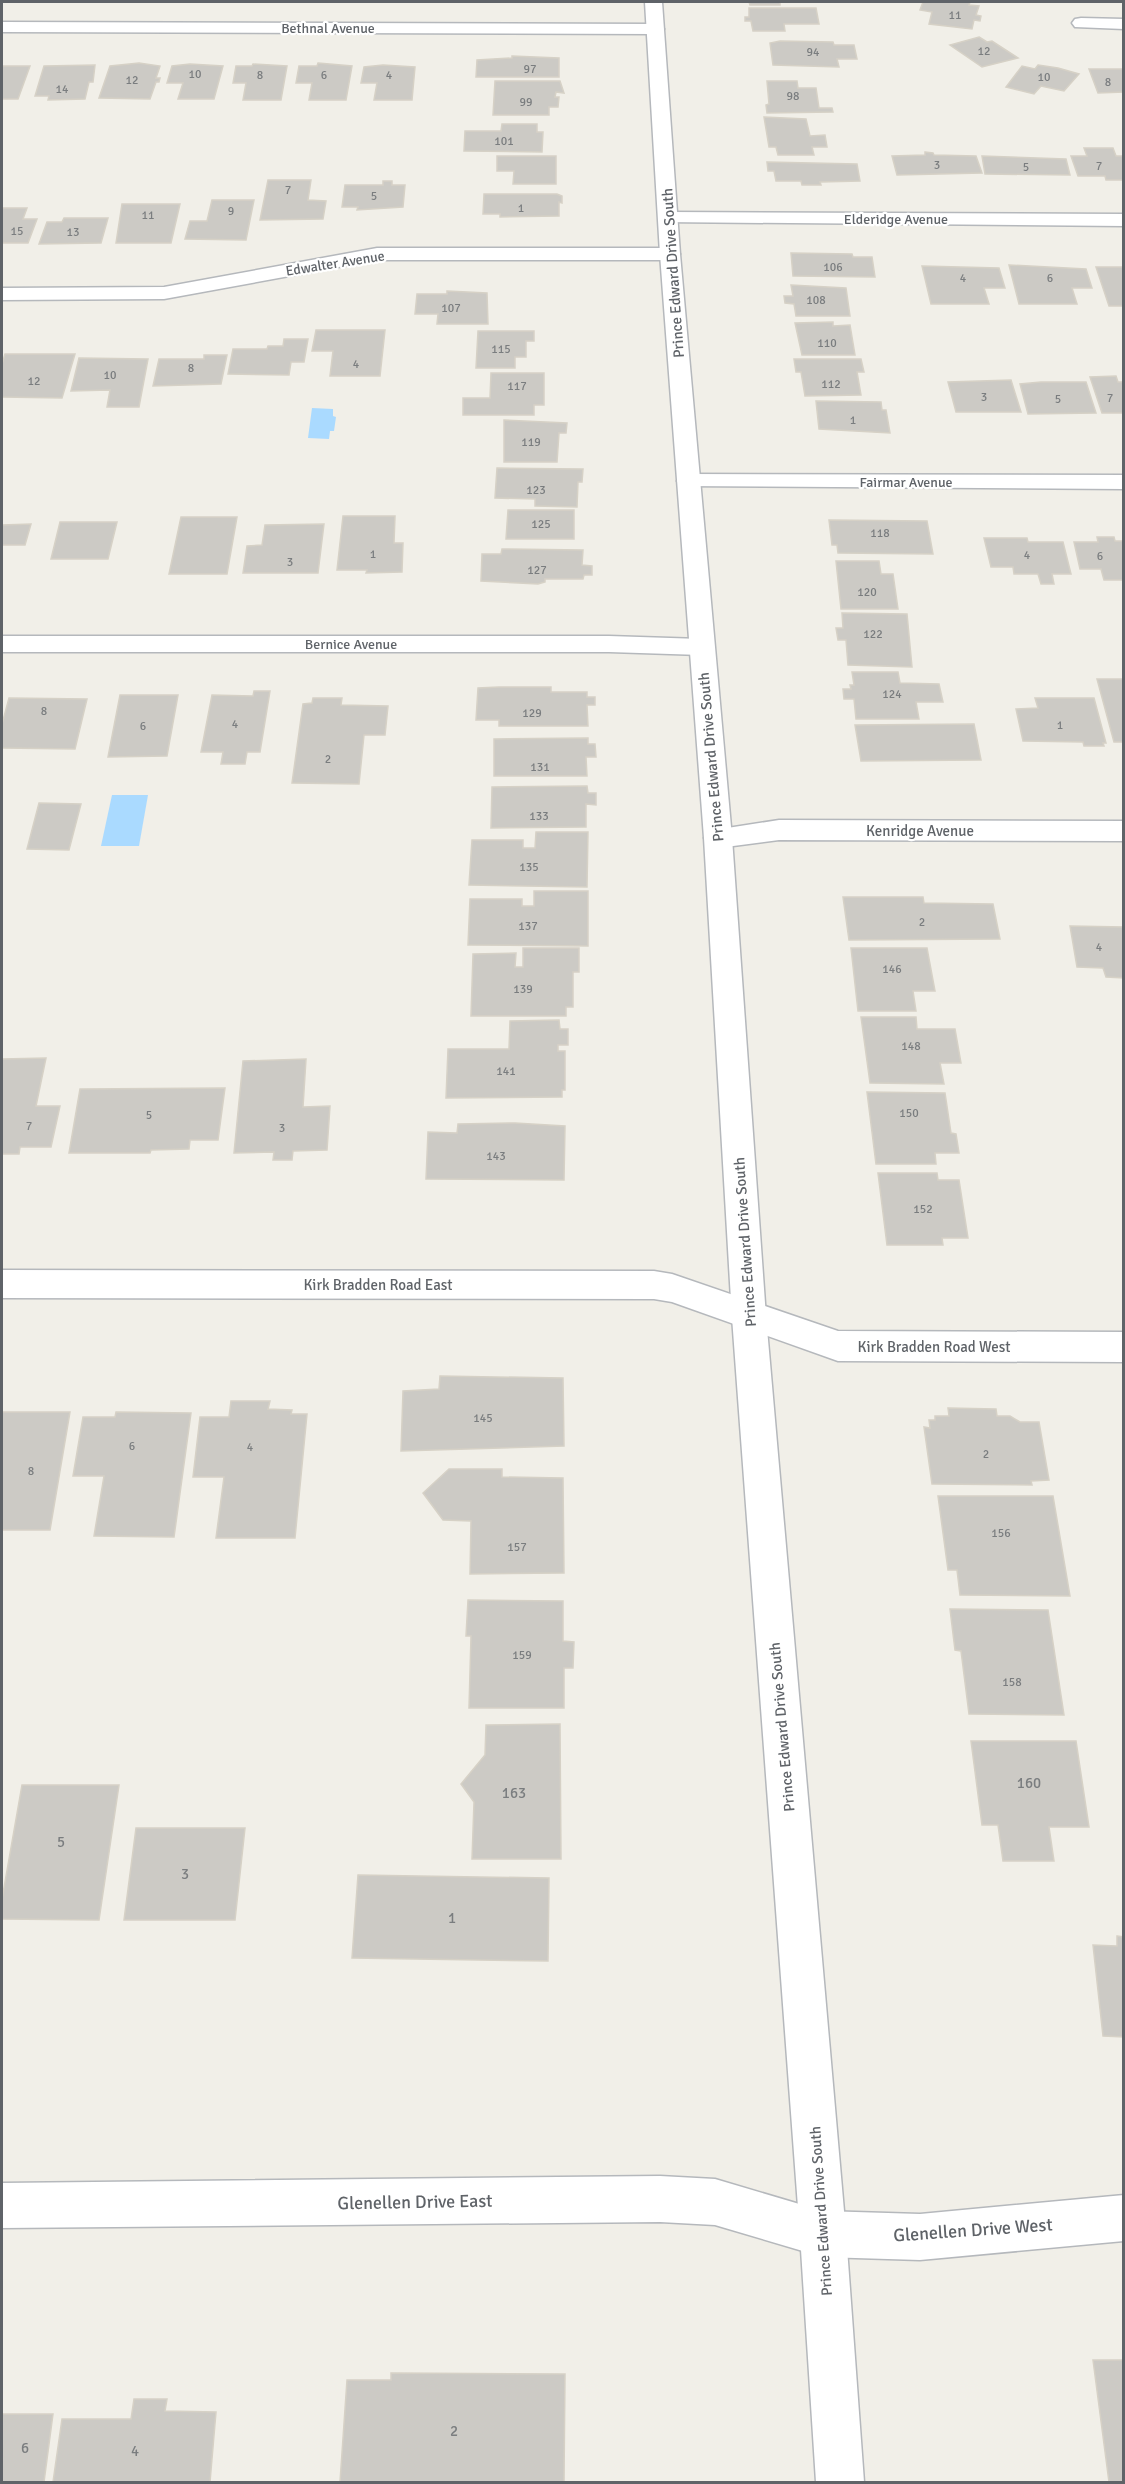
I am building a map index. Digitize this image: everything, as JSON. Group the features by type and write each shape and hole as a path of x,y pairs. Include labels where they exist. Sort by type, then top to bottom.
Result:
{"street":[{"name":"Prince Edward Drive South","path":"653,2 670,254 718,838 749,1317 823,2234 840,2482"},
{"path":"1081,23 1124,24"},
{"name":"Bethnal Avenue","path":"2,27 655,29"},
{"name":"Elderidge Avenue","path":"669,218 1124,220"},
{"name":"Edwalter Avenue","path":"2,294 164,293 378,254 670,254"},
{"name":"Fairmar Avenue","path":"689,481 1124,482"},
{"name":"Bernice Avenue","path":"2,644 609,644 701,647"},
{"name":"Kenridge Avenue","path":"718,838 779,830 1124,831"},
{"name":"Kirk Bradden Road East","path":"2,1284 654,1285 672,1288 749,1317"},
{"name":"Kirk Bradden Road West","path":"749,1317 838,1346 1124,1347"},
{"name":"Glenellen Drive East","path":"2,2206 660,2199 715,2202 823,2234"},
{"name":"Glenellen Drive West","path":"823,2234 920,2237 1124,2218"}],"water":[{"path":"312,408 333,409 333,416 336,417 334,431 330,431 329,439 308,438"},
{"path":"112,795 148,795 139,846 101,846"}],"building":[{"path":"749,2 780,2 780,5 750,5"},
{"path":"923,2 970,2 969,5 979,6 976,15 981,16 980,21 974,20 972,29 929,24 932,12 920,10"},
{"path":"749,8 816,8 819,24 784,24 785,31 753,31 751,21 745,21 745,17 749,17"},
{"path":"979,37 987,42 992,41 1018,58 982,67 950,45"},
{"path":"780,41 833,42 834,45 854,45 857,59 837,59 839,67 773,65 770,43"},
{"path":"512,56 559,58 559,77 476,77 477,60 512,58"},
{"path":"139,63 160,66 156,78 160,78 159,82 156,82 150,99 99,98 110,66"},
{"path":"318,63 352,66 346,100 309,100 312,83 296,83 299,66 317,66"},
{"path":"190,64 223,66 214,99 178,99 183,83 167,83 172,66"},
{"path":"253,64 287,66 281,100 243,100 246,83 233,83 236,66 252,66"},
{"path":"95,65 93,82 89,82 85,99 48,100 49,96 35,96 44,66"},
{"path":"383,65 415,67 412,100 374,100 377,83 361,83 364,67"},
{"path":"1038,65 1079,74 1064,91 1041,86 1034,94 1006,87 1022,66 1035,69"},
{"path":"2,66 30,66 18,99 2,99"},
{"path":"1089,69 1124,69 1124,92 1098,93"},
{"path":"495,81 560,81 564,93 556,92 555,97 559,97 558,107 549,107 549,115 493,115"},
{"path":"767,81 797,81 798,88 816,88 819,108 832,108 833,112 767,113 766,105 769,104"},
{"path":"764,117 806,119 810,136 825,135 827,147 812,147 814,155 778,155 776,147 769,147"},
{"path":"502,124 537,124 537,132 543,132 542,152 464,151 465,131 501,131"},
{"path":"1084,148 1113,148 1116,156 1124,156 1124,180 1106,180 1105,176 1078,176 1071,156 1087,156"},
{"path":"925,152 934,155 976,156 982,173 897,175 892,156 925,155"},
{"path":"497,156 556,156 556,184 513,184 514,171 497,171"},
{"path":"982,156 1066,159 1070,175 985,174"},
{"path":"767,162 857,164 860,181 802,185 801,181 776,181 774,171 768,171"},
{"path":"268,180 311,180 308,200 326,201 323,219 260,220"},
{"path":"383,181 392,181 392,185 405,185 403,207 357,210 358,207 342,207 345,185 383,185"},
{"path":"484,194 557,194 562,196 562,203 559,202 559,216 500,217 500,214 483,214"},
{"path":"212,200 254,200 246,240 185,239 190,221 207,221"},
{"path":"122,204 180,204 171,243 116,243"},
{"path":"2,208 27,208 23,219 37,219 28,243 2,243"},
{"path":"64,218 108,218 101,243 39,244 47,222 62,222"},
{"path":"791,253 852,254 853,257 872,257 875,277 793,276"},
{"path":"1009,265 1086,269 1092,288 1072,288 1077,304 1019,304"},
{"path":"922,266 999,268 1005,288 984,288 989,304 931,304"},
{"path":"1096,267 1123,267 1124,306 1109,306"},
{"path":"791,285 846,288 850,316 796,316 794,304 785,303 784,296 793,296"},
{"path":"447,291 487,293 488,324 437,324 438,314 415,314 417,294 447,294"},
{"path":"833,322 833,326 850,325 855,355 802,355 795,323"},
{"path":"316,330 385,330 380,376 330,376 333,351 312,351"},
{"path":"478,331 534,331 534,341 526,341 526,357 515,357 515,368 476,368"},
{"path":"284,339 308,339 304,362 291,362 289,375 228,374 233,349 267,349 268,346 283,346"},
{"path":"5,354 75,354 62,398 2,397 2,364"},
{"path":"204,355 227,355 221,384 153,386 159,359 204,359"},
{"path":"79,358 148,359 139,407 107,407 110,390 71,391"},
{"path":"794,359 861,359 864,372 857,372 861,395 805,396 801,372 796,372"},
{"path":"491,373 544,373 544,405 534,405 534,415 463,415 463,398 490,398"},
{"path":"1116,376 1118,382 1124,382 1124,413 1102,413 1090,377"},
{"path":"1011,380 1021,412 956,412 948,382"},
{"path":"1086,382 1096,413 1028,414 1020,384"},
{"path":"816,401 881,402 882,410 886,410 890,433 819,429"},
{"path":"504,420 567,423 566,433 559,433 557,462 504,462"},
{"path":"497,468 583,469 582,482 578,482 577,507 535,506 535,499 495,498"},
{"path":"508,510 574,510 574,539 506,539"},
{"path":"343,516 395,516 394,543 403,543 402,572 366,573 367,570 337,570"},
{"path":"181,517 237,517 227,574 169,574"},
{"path":"829,520 927,521 933,554 838,553 837,545 832,545"},
{"path":"60,522 117,522 108,559 51,559"},
{"path":"31,524 25,545 2,545 2,525"},
{"path":"324,524 318,573 243,573 247,546 262,545 265,525"},
{"path":"1097,537 1114,537 1115,541 1124,541 1124,580 1104,580 1101,569 1080,569 1074,542 1098,542"},
{"path":"984,538 1027,538 1028,542 1063,542 1071,574 1052,574 1054,584 1041,584 1038,574 1014,574 1013,567 991,567"},
{"path":"502,549 583,550 582,565 592,566 592,575 584,575 583,579 545,579 545,582 538,584 481,581 482,554 501,554"},
{"path":"836,561 879,561 881,574 893,574 898,609 841,609"},
{"path":"842,613 907,614 912,667 848,665 846,640 838,640 836,628 843,628"},
{"path":"852,672 898,672 900,683 939,684 943,702 916,702 919,719 856,719 854,699 844,699 843,689 851,689 850,685 854,685"},
{"path":"1097,679 1124,679 1124,742 1114,742"},
{"path":"551,687 551,692 587,692 587,697 595,697 595,705 587,705 588,726 499,726 499,720 476,720 478,688"},
{"path":"254,691 270,691 260,752 247,752 245,764 221,764 223,752 201,752 212,695 253,696"},
{"path":"120,695 178,695 167,756 108,757"},
{"path":"9,698 87,699 75,749 2,748 2,724"},
{"path":"313,698 342,698 341,705 388,706 385,735 364,735 359,784 292,783 303,704 312,703"},
{"path":"1035,698 1094,698 1106,743 1103,743 1104,746 1084,746 1083,742 1023,741 1016,709 1038,708"},
{"path":"974,724 981,760 861,761 855,725"},
{"path":"588,738 588,744 595,744 596,757 586,757 587,776 494,776 494,739"},
{"path":"587,786 588,793 596,793 596,805 586,804 586,827 491,828 492,787"},
{"path":"39,803 81,804 69,850 27,849"},
{"path":"536,832 588,832 587,887 469,885 472,840 523,840 523,848 535,848"},
{"path":"534,891 588,891 588,946 468,945 470,899 522,899 522,906 534,906"},
{"path":"843,897 923,897 924,903 993,904 1000,939 849,940"},
{"path":"1070,926 1124,927 1124,978 1106,977 1103,968 1077,967"},
{"path":"523,948 579,948 579,972 573,972 573,1007 566,1007 566,1016 471,1016 473,954 516,953 515,967 523,967"},
{"path":"851,948 927,948 935,991 913,991 916,1011 858,1011"},
{"path":"861,1017 916,1017 917,1029 955,1029 961,1063 940,1063 944,1084 870,1083"},
{"path":"559,1020 560,1029 568,1029 568,1045 558,1045 558,1051 565,1051 565,1090 562,1090 562,1097 446,1098 448,1049 509,1049 510,1021"},
{"path":"46,1058 36,1106 60,1106 51,1147 20,1147 19,1154 2,1154 2,1059"},
{"path":"306,1059 303,1107 330,1106 327,1150 293,1151 292,1160 273,1160 274,1152 234,1153 243,1061"},
{"path":"225,1088 218,1140 190,1140 189,1149 151,1150 150,1153 69,1153 80,1089"},
{"path":"867,1092 945,1093 951,1133 956,1134 959,1153 935,1153 936,1164 876,1164"},
{"path":"515,1123 565,1126 564,1180 426,1179 428,1132 457,1133 458,1124"},
{"path":"878,1173 937,1173 938,1180 959,1180 968,1238 942,1238 943,1245 887,1245"},
{"path":"440,1376 563,1378 564,1446 401,1451 403,1391 439,1389"},
{"path":"231,1401 270,1401 268,1409 292,1410 291,1414 307,1414 295,1538 216,1538 224,1477 193,1477 200,1417 229,1417"},
{"path":"948,1408 996,1409 997,1416 1010,1416 1020,1422 1039,1422 1049,1480 1031,1481 1032,1485 932,1484 924,1427 930,1428 929,1420 935,1420 935,1416 949,1416"},
{"path":"2,1412 70,1412 50,1530 2,1530"},
{"path":"116,1412 191,1413 174,1537 94,1536 104,1476 73,1476 83,1417 115,1417"},
{"path":"449,1469 502,1469 502,1477 563,1478 564,1573 470,1574 471,1521 443,1520 423,1493"},
{"path":"938,1496 1053,1496 1070,1596 960,1595 957,1570 948,1570"},
{"path":"468,1600 563,1601 563,1641 574,1642 573,1668 564,1668 564,1708 469,1708 471,1636 466,1636"},
{"path":"950,1609 1048,1610 1064,1715 969,1714 961,1651 955,1650"},
{"path":"560,1724 561,1859 472,1859 474,1802 461,1784 485,1755 486,1725"},
{"path":"971,1741 1076,1741 1089,1827 1049,1827 1054,1861 1003,1861 998,1825 982,1825"},
{"path":"22,1785 119,1785 99,1920 2,1919 2,1899"},
{"path":"136,1828 245,1828 235,1920 124,1920"},
{"path":"358,1875 549,1878 548,1961 352,1958"},
{"path":"1117,1936 1124,1937 1124,2037 1103,2036 1093,1945 1117,1946"},
{"path":"1093,2360 1124,2360 1124,2482 1109,2482"},
{"path":"391,2373 565,2374 564,2482 340,2482 347,2380 391,2380"},
{"path":"134,2399 167,2399 165,2411 216,2412 210,2482 53,2482 62,2419 131,2419"},
{"path":"2,2414 53,2414 44,2482 2,2482"}]}
